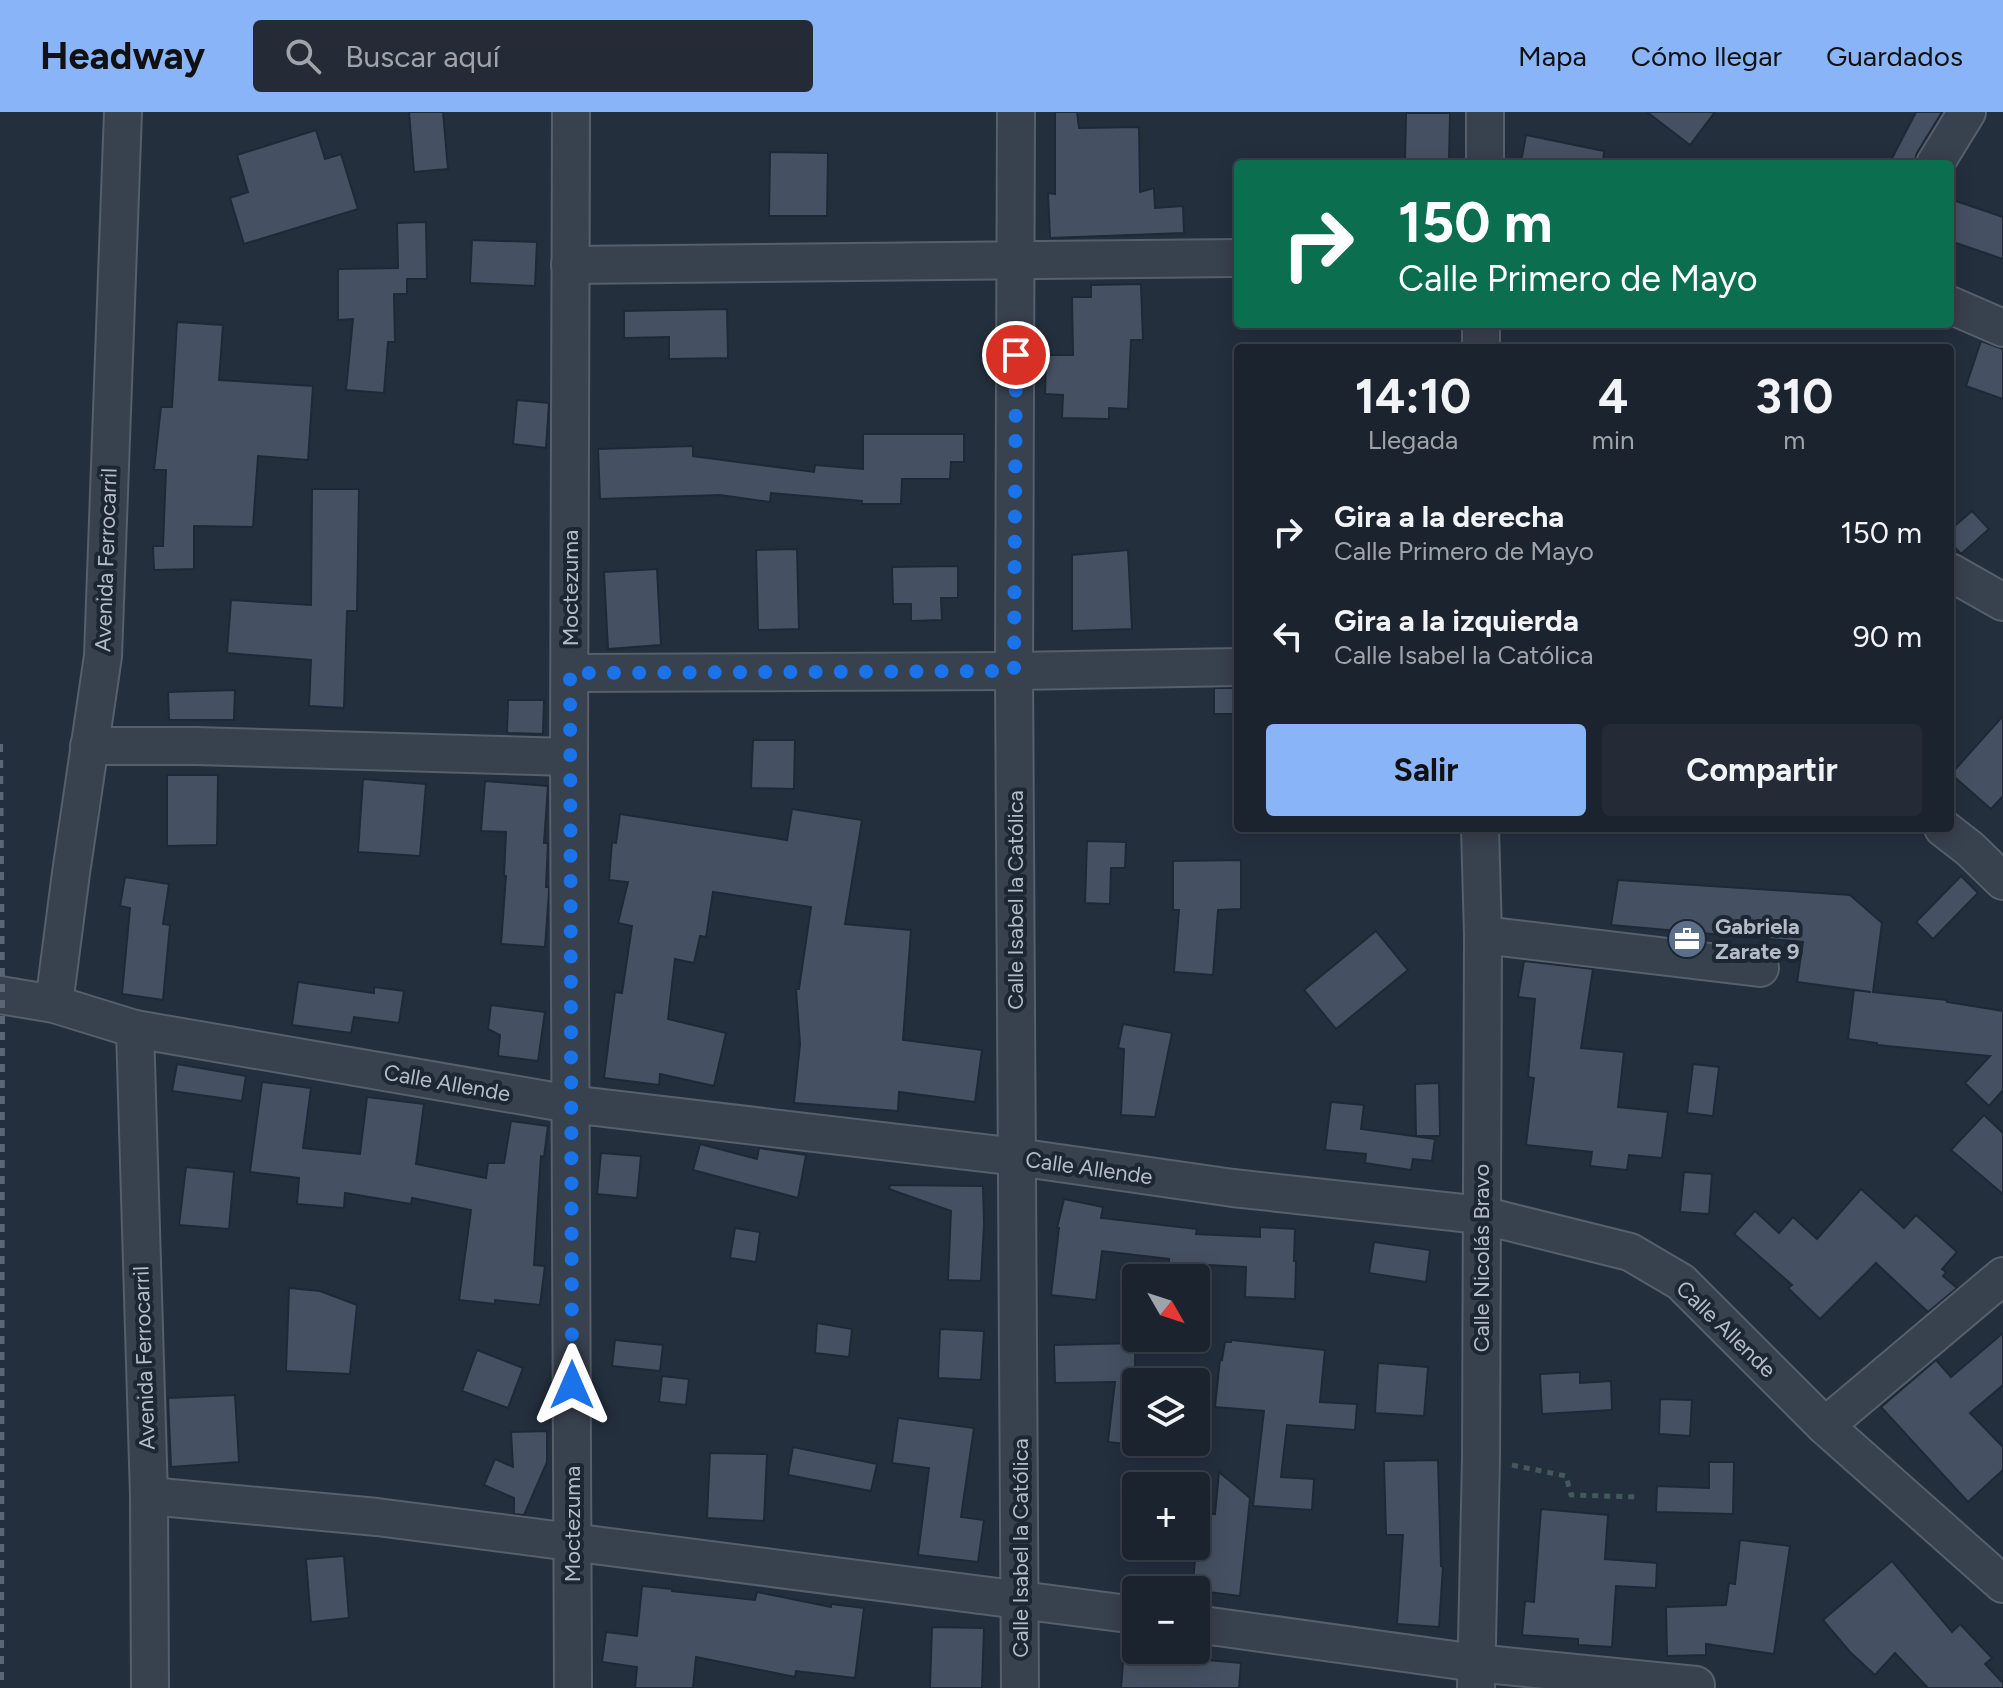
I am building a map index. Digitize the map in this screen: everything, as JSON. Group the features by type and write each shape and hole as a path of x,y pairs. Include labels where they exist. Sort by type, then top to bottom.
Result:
{"street":[{"name":"Avenida Ferrocarril","path":"54,1004 103,656 123,112"},
{"name":"Moctezuma","path":"571,112 569,757 573,1688"},
{"name":"Calle Isabel la Católica","path":"1016,112 1014,671 1020,1688"},
{"path":"1485,112 1485,160"},
{"path":"1937,160 1967,112"},
{"path":"570,265 1234,258"},
{"path":"1954,307 2003,328"},
{"path":"1954,574 2002,600"},
{"path":"570,673 1234,667"},
{"path":"89,746 196,746 569,757"},
{"name":"Calle Nicolás Bravo","path":"1476,1676 1481,1459 1483,935 1480,832"},
{"path":"1948,832 2003,881"},
{"path":"1483,935 1760,968"},
{"name":"Calle Allende","path":"0,995 54,1004 135,1029 570,1104 1017,1157 1233,1188 1481,1215 1630,1252 1681,1282 1825,1426 2003,1584"},
{"name":"Avenida Ferrocarril","path":"135,1029 149,1496 150,1688"},
{"path":"1825,1426 2003,1276"},
{"path":"149,1496 377,1517 1122,1613"},
{"path":"1210,1627 1476,1676 1696,1685"}],"path":[{"path":"1481,1459 1566,1476 1571,1495 1639,1497"}],"building":[{"path":"409,112 443,112 448,169 414,172"},
{"path":"1055,112 1077,112 1079,128 1139,127 1140,192 1154,188 1155,208 1183,206 1184,233 1050,238 1048,193 1055,194"},
{"path":"1647,112 1715,112 1690,145"},
{"path":"1916,112 1942,112 1915,160 1891,160"},
{"path":"1406,113 1450,113 1449,160 1405,159"},
{"path":"316,130 325,159 341,154 358,209 244,244 230,198 248,192 237,155"},
{"path":"1526,135 1604,151 1603,160 1521,160"},
{"path":"770,152 828,153 827,216 769,216"},
{"path":"1954,200 2003,217 2003,259 1954,242"},
{"path":"426,222 427,279 407,279 407,294 394,294 395,342 388,342 384,393 346,390 353,319 338,320 338,269 398,268 397,223"},
{"path":"472,240 537,242 535,286 470,283"},
{"path":"1141,284 1143,340 1131,340 1128,409 1109,408 1109,419 1062,418 1063,395 1045,394 1046,355 1073,355 1072,297 1091,297 1091,285"},
{"path":"727,309 728,358 669,359 669,337 624,338 624,311"},
{"path":"177,322 223,325 219,380 313,386 308,460 258,456 253,527 194,526 194,569 154,570 153,546 163,546 166,470 154,470 161,407 172,407"},
{"path":"1981,341 2003,349 2003,399 1966,386"},
{"path":"517,400 549,403 546,448 513,444"},
{"path":"863,434 964,434 964,462 951,462 950,479 902,479 901,504 862,504 862,501 771,493 770,502 720,495 600,499 598,449 693,446 693,456 814,472 815,465 863,469"},
{"path":"312,489 359,489 357,611 347,611 344,708 309,706 311,660 227,653 231,600 311,605"},
{"path":"1972,511 1989,529 1961,554 1954,546 1954,527"},
{"path":"797,549 799,629 758,630 756,550"},
{"path":"1128,550 1132,629 1072,631 1072,555"},
{"path":"958,566 958,598 941,598 942,620 911,621 911,604 893,604 892,567"},
{"path":"657,569 661,645 608,649 604,572"},
{"path":"1214,688 1234,688 1234,714 1214,714"},
{"path":"235,690 234,720 169,720 168,692"},
{"path":"508,700 544,700 543,734 507,733"},
{"path":"2003,716 2003,796 1991,809 1954,777 1954,771"},
{"path":"753,740 795,740 794,789 751,788"},
{"path":"167,775 218,775 217,845 167,846"},
{"path":"363,779 426,784 420,856 358,852"},
{"path":"485,781 548,786 544,843 548,843 546,887 549,887 549,892 545,947 501,944 506,832 481,831"},
{"path":"792,809 862,820 845,924 911,930 903,1040 982,1050 975,1102 899,1092 898,1111 794,1103 800,1044 796,989 799,989 811,907 713,892 706,937 700,936 694,963 675,959 668,1019 726,1033 714,1086 660,1074 659,1085 604,1078 615,992 622,993 632,926 618,923 628,882 609,880 612,842 616,843 620,814 787,840"},
{"path":"1087,841 1126,842 1125,868 1111,868 1110,904 1085,903"},
{"path":"1241,860 1241,909 1218,910 1213,975 1174,972 1179,910 1173,910 1173,861"},
{"path":"1961,876 1978,893 1933,939 1916,922"},
{"path":"125,877 169,884 163,924 170,925 163,1000 122,994 130,908 120,906"},
{"path":"1618,880 1850,895 1882,923 1873,992 1947,1000 2003,1011 2003,1090 1989,1106 1965,1083 1990,1056 1877,1045 1848,1039 1854,990 1871,992 1797,982 1803,942 1611,925"},
{"path":"1376,931 1408,970 1336,1029 1304,990"},
{"path":"1524,961 1593,969 1581,1048 1624,1052 1618,1107 1668,1112 1662,1158 1629,1155 1627,1170 1590,1166 1592,1152 1526,1145 1534,1078 1528,1077 1535,999 1518,997"},
{"path":"298,982 374,993 374,987 404,991 399,1023 354,1017 351,1033 292,1025"},
{"path":"491,1005 545,1012 538,1061 498,1056 500,1035 488,1029"},
{"path":"1123,1024 1172,1033 1155,1117 1121,1115 1124,1049 1118,1048"},
{"path":"177,1064 246,1076 242,1101 172,1091"},
{"path":"1693,1064 1719,1067 1713,1116 1687,1113"},
{"path":"262,1082 311,1088 303,1148 360,1154 367,1097 424,1104 416,1164 486,1178 488,1163 504,1163 511,1121 548,1126 544,1157 541,1156 534,1265 545,1266 540,1305 459,1300 471,1210 412,1198 411,1204 345,1193 344,1208 297,1204 299,1178 250,1172"},
{"path":"1439,1083 1440,1136 1416,1136 1415,1084"},
{"path":"1331,1102 1364,1105 1361,1129 1435,1139 1432,1161 1413,1159 1411,1170 1365,1163 1366,1154 1325,1150"},
{"path":"1984,1115 2003,1133 2003,1194 1951,1150"},
{"path":"700,1144 757,1159 759,1148 806,1155 798,1198 693,1170"},
{"path":"601,1153 641,1156 637,1198 597,1194"},
{"path":"186,1167 234,1172 229,1229 179,1225"},
{"path":"1684,1172 1712,1174 1709,1214 1680,1212"},
{"path":"890,1185 983,1186 981,1281 948,1280 951,1211 889,1189"},
{"path":"1861,1189 1904,1228 1916,1215 1957,1252 1942,1269 1946,1272 1943,1276 1957,1288 1928,1312 1876,1263 1820,1319 1788,1288 1792,1285 1734,1234 1755,1211 1779,1233 1793,1217 1817,1239"},
{"path":"1064,1199 1103,1207 1101,1218 1197,1229 1196,1234 1260,1237 1260,1227 1295,1229 1295,1299 1245,1297 1246,1267 1169,1263 1169,1259 1102,1251 1096,1300 1051,1295 1057,1228"},
{"path":"735,1228 760,1232 756,1262 730,1258"},
{"path":"1374,1242 1430,1250 1426,1282 1369,1273"},
{"path":"289,1288 320,1291 357,1305 350,1374 286,1371"},
{"path":"817,1323 852,1329 849,1357 815,1353"},
{"path":"940,1329 984,1331 981,1380 938,1378"},
{"path":"2003,1333 2003,1385 1970,1413 2003,1447 2003,1470 1968,1502 1881,1407 1936,1360 1951,1377"},
{"path":"615,1340 663,1345 660,1371 612,1366"},
{"path":"1231,1340 1325,1350 1320,1402 1357,1404 1355,1430 1287,1425 1281,1477 1314,1479 1312,1510 1253,1506 1264,1411 1215,1407 1220,1359 1225,1342"},
{"path":"1122,1343 1122,1352 1135,1352 1135,1368 1122,1368 1122,1444 1108,1442 1115,1382 1055,1383 1054,1345"},
{"path":"477,1350 523,1368 508,1408 462,1391"},
{"path":"1378,1363 1428,1367 1424,1416 1375,1413"},
{"path":"1580,1372 1580,1383 1611,1381 1612,1410 1542,1414 1540,1374"},
{"path":"662,1376 689,1379 686,1405 659,1402"},
{"path":"235,1395 239,1462 171,1467 168,1398"},
{"path":"1660,1399 1692,1400 1690,1436 1659,1434"},
{"path":"898,1418 974,1428 961,1517 984,1520 978,1562 918,1555 929,1468 892,1463"},
{"path":"547,1431 547,1462 524,1515 514,1514 514,1498 484,1485 495,1459 513,1467 511,1432"},
{"path":"793,1447 877,1464 871,1491 788,1475"},
{"path":"710,1453 767,1454 764,1521 707,1518"},
{"path":"1438,1460 1443,1567 1439,1627 1397,1624 1403,1535 1386,1535 1384,1461"},
{"path":"1709,1462 1734,1462 1733,1514 1656,1512 1657,1486 1709,1488"},
{"path":"1219,1472 1250,1498 1240,1596 1210,1592 1210,1576 1193,1576 1195,1560 1210,1560 1210,1513 1215,1514"},
{"path":"1541,1509 1608,1515 1605,1559 1657,1563 1656,1588 1616,1586 1612,1647 1578,1645 1578,1639 1522,1635 1525,1601 1534,1602"},
{"path":"1740,1540 1790,1546 1774,1654 1706,1644 1706,1655 1667,1656 1666,1607 1726,1605 1729,1583 1735,1584"},
{"path":"344,1556 349,1618 311,1622 306,1559"},
{"path":"1892,1561 1952,1632 1960,1624 1992,1658 1985,1664 2003,1683 2003,1688 1928,1688 1895,1653 1875,1675 1850,1652 1823,1620"},
{"path":"642,1586 755,1600 757,1592 831,1607 831,1604 864,1608 855,1678 796,1671 795,1677 696,1657 693,1688 635,1688 637,1667 602,1662 606,1632 637,1636"},
{"path":"932,1627 984,1628 982,1688 930,1688"},
{"path":"1210,1660 1241,1663 1239,1688 1121,1688 1123,1664 1210,1664"}],"railway":[{"path":"0,744 1,1688"}],"place":[{"name":"Gabriela Zarate 9","path":"1687,939"}],"route":[{"path":"572,1385 570,673 1014,671 1016,355"}]}
